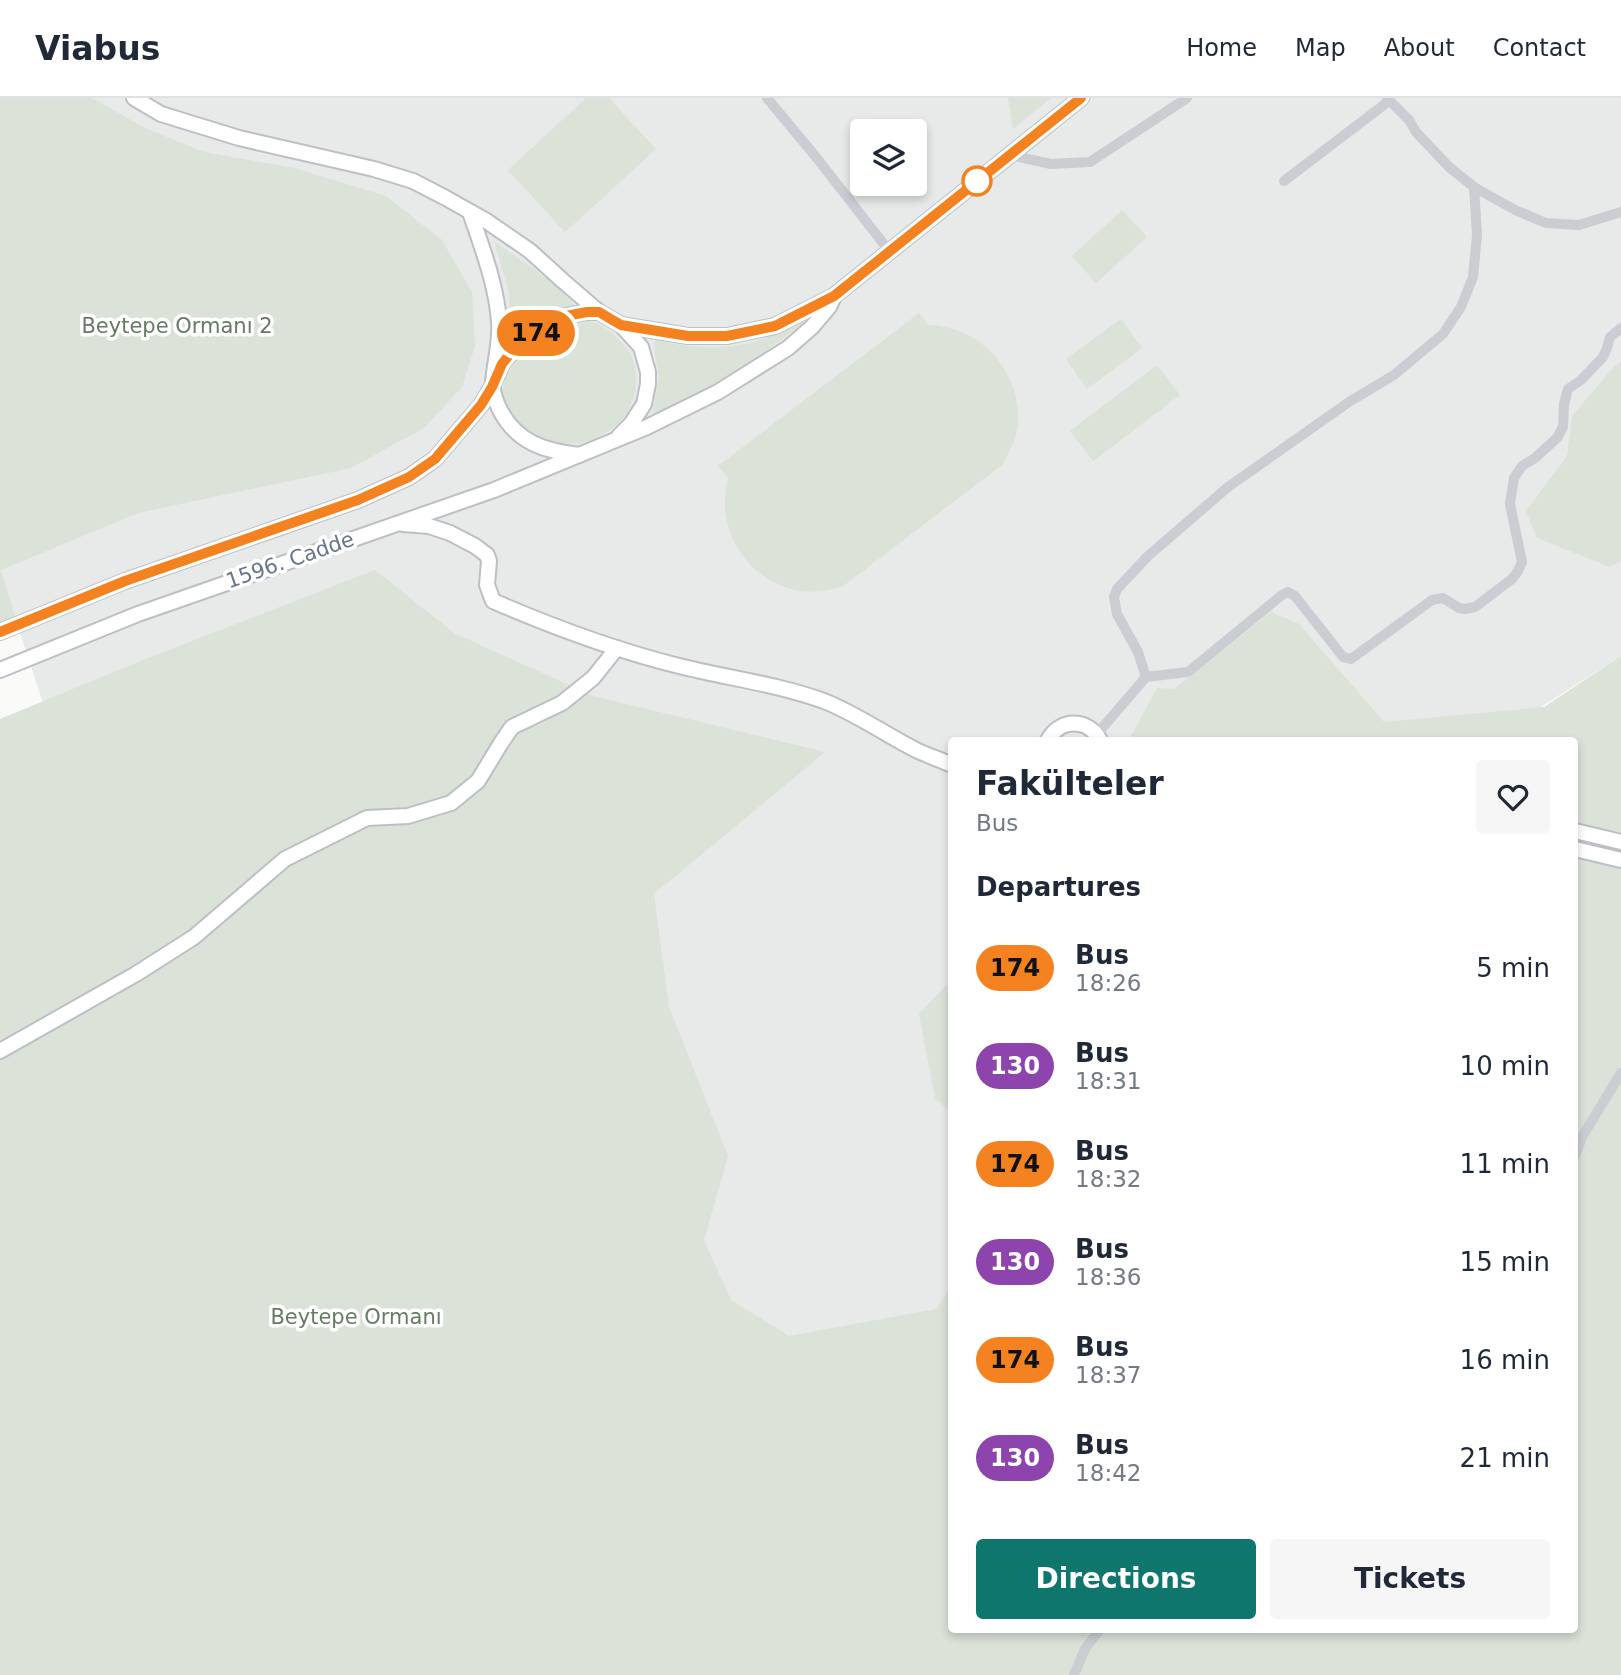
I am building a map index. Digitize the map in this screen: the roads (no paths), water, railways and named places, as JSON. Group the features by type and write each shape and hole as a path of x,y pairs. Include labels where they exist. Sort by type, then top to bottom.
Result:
{"main road":[{"path":"134,98 162,114 239,138 374,169 412,181 485,220 530,251 599,312"},
{"name":"1596. Cadde","path":"621,325 688,336 727,336 775,326 834,296 1082,98"},
{"path":"470,212 496,293 499,314 498,353 492,387 496,402 503,416 520,436 542,448 581,455"},
{"name":"1596. Cadde","path":"0,670 138,614 494,490 681,412 788,348 812,327 829,307 834,296"},
{"name":"1596. Cadde","path":"0,632 125,581 358,500 409,477 435,459 481,405 502,364 513,350 553,321 566,316 599,312 621,325 641,347 648,372 643,404 631,424 614,442"},
{"path":"397,524 429,526 475,546 487,555 489,561 487,585 493,601 529,617 617,648 680,666 824,701 869,722 917,751 948,763"},
{"path":"0,1051 136,974 194,937 285,859 367,818 408,816 451,803 478,781 512,727 562,703 593,678 617,648"},
{"path":"1050,737 1055,730 1072,723 1090,728 1098,737"},
{"path":"1578,832 1621,842"},
{"path":"1578,850 1621,860"}],"street":[{"path":"767,98 890,252"},
{"path":"1010,155 1051,164 1090,162 1187,98"},
{"path":"1284,181 1388,100 1449,167 1474,187 1514,210 1546,223 1579,225 1621,212"},
{"path":"1146,677 1138,652 1117,614 1114,597 1116,589 1148,556 1228,487 1349,402 1394,375 1443,334 1461,307 1473,277 1477,235 1474,187"},
{"path":"1098,737 1146,677 1188,672 1288,592 1295,596 1343,657 1351,659 1432,600 1443,598 1465,610 1475,607 1511,579 1522,562 1510,504 1514,478 1522,466 1558,438 1563,427 1568,389 1597,363 1607,348 1610,337 1621,328"},
{"path":"1578,1148 1621,1073"},
{"path":"1074,1675 1085,1649 1097,1633"}],"park label":[{"name":"Beytepe Ormanı 2","path":"177,326"},
{"name":"Beytepe Ormanı","path":"356,1317"}]}
